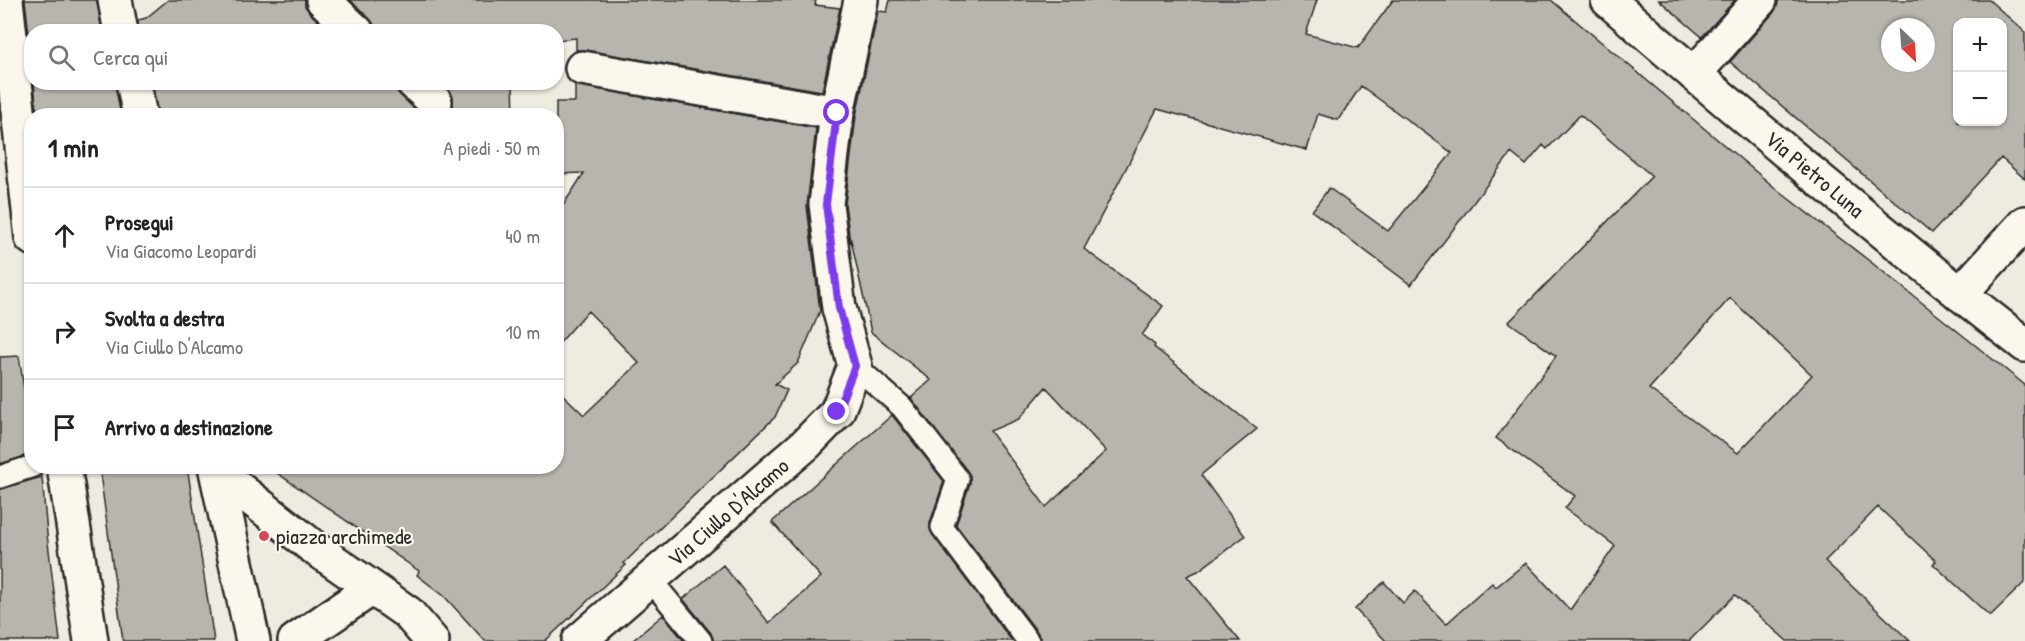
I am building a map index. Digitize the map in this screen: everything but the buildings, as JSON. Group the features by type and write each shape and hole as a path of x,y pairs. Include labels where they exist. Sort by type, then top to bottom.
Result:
{"street":[{"path":"6,0 24,165"},
{"path":"115,0 120,24"},
{"path":"322,0 348,24"},
{"path":"855,366 839,308 826,204 837,113 861,0"},
{"name":"Via Pietro Luna","path":"1608,0 1694,74 2025,345"},
{"path":"1694,74 1760,0"},
{"path":"582,68 837,113"},
{"path":"134,90 138,108"},
{"path":"1960,294 2025,223"},
{"name":"Via Ciullo D'Alcamo","path":"579,641 814,436 837,412 855,366"},
{"path":"65,474 91,641"},
{"path":"217,474 253,641"},
{"path":"222,474 312,546 408,613 432,641"},
{"path":"295,641 372,588"}],"lane":[{"path":"855,366 902,407 958,479 942,527 1028,641"},
{"path":"0,477 24,469"},
{"path":"650,579 701,641"}],"place":[{"name":"piazza archimede","path":"264,536"}],"route":[{"path":"837,113 826,204 839,308 855,366 837,412"}]}
